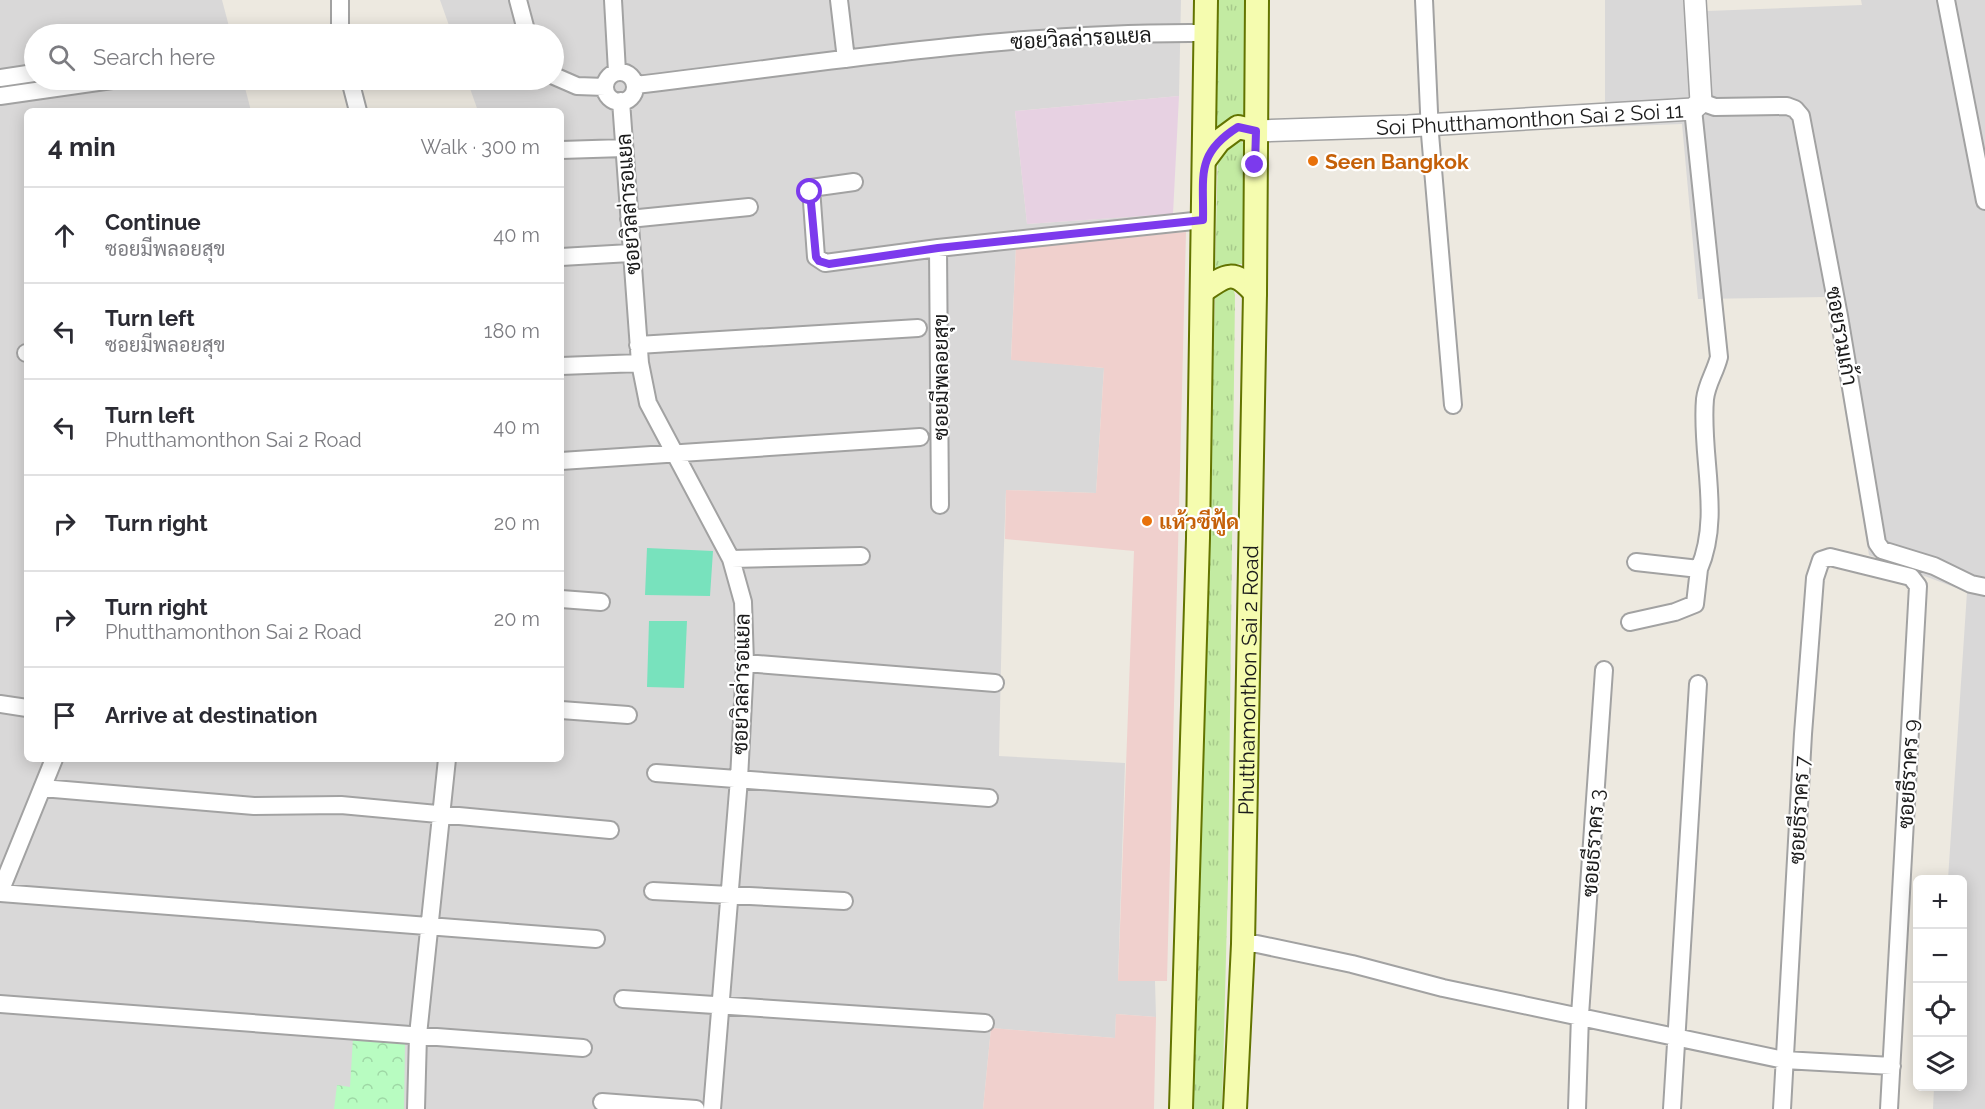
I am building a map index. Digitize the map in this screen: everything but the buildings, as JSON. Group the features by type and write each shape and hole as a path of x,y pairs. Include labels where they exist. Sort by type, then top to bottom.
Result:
{"main road":[{"path":"1181,1109 1203,291 1206,0"},
{"name":"Phutthamonthon Sai 2 Road","path":"1235,1109 1243,944 1255,293 1257,0"},
{"path":"1204,161 1219,141 1238,127 1256,131"},
{"path":"1203,291 1225,277 1233,275 1241,278 1255,293"}],"street":[{"path":"340,0 340,24"},
{"path":"518,0 524,24"},
{"path":"613,0 617,72"},
{"path":"839,0 846,59"},
{"path":"1424,0 1430,125 1453,405"},
{"name":"Soi Phutthamonthon Sai 2 Soi 11","path":"1256,131 1430,125 1696,106 1695,0"},
{"path":"1946,0 1985,201"},
{"name":"ซอยวิลล่ารอแยล","path":"634,85 846,59 1082,35 1206,33"},
{"path":"617,72 626,73 634,85 633,94 621,101 608,95 605,87 610,76 617,72"},
{"path":"18,93 7,76 24,74"},
{"path":"564,80 577,86 605,87"},
{"path":"0,96 40,90"},
{"path":"353,90 357,108"},
{"name":"ซอยวิลล่ารอแยล","path":"621,101 639,363 648,403 672,453 731,559 743,602 745,663 739,779 712,1109"},
{"name":"ซอยรวมเก้า","path":"1696,106 1787,105 1796,109 1801,116 1839,316 1877,543 1882,550 1934,566 1971,584 1985,586"},
{"path":"1630,622 1674,612 1695,604 1699,569 1708,541 1705,400 1708,381 1713,376 1719,357 1696,106"},
{"path":"564,150 624,148"},
{"path":"854,182 811,188 816,257 819,261 829,264 938,248 1203,220"},
{"path":"629,219 748,207"},
{"name":"ซอยมีพลอยสุข","path":"938,248 940,505"},
{"path":"564,257 630,253"},
{"path":"638,345 918,327"},
{"path":"564,366 639,363"},
{"path":"564,461 921,437"},
{"path":"731,559 861,556"},
{"name":"ซอยธีราคร 9","path":"1821,560 1830,557 1911,577 1918,586 1889,1109"},
{"name":"ซอยธีราคร 7","path":"1782,1109 1803,734 1815,578 1821,560"},
{"path":"1636,562 1699,569"},
{"path":"564,600 601,602"},
{"path":"745,663 995,683"},
{"name":"ซอยธีราคร 3","path":"1576,1109 1580,1015 1604,670"},
{"path":"1672,1109 1698,684"},
{"path":"0,704 24,708"},
{"path":"564,710 628,715"},
{"path":"53,762 0,893 428,924 596,939"},
{"path":"416,1109 418,1035 447,762"},
{"path":"656,773 989,798"},
{"path":"42,788 254,806 341,804 610,830"},
{"path":"653,891 844,901"},
{"path":"1243,944 1317,957 1443,988 1580,1015 1784,1060 1892,1066"},
{"path":"623,999 985,1023"},
{"path":"0,1004 583,1048"},
{"path":"602,1102 696,1109"}],"shaded area":[{"path":"0,0 222,0 228,24 24,24 24,90 246,90 250,108 24,108 24,762 564,762 564,108 477,108 471,90 564,90 564,24 448,24 440,0 1181,0 1179,96 1015,111 1027,224 1173,214 1173,233 1016,246 1011,359 1104,368 1096,493 1006,490 1003,573 999,756 1125,763 1118,980 1155,981 1156,1017 1116,1014 1115,1038 991,1028 983,1109 0,1109"},
{"path":"1605,0 1706,0 1707,11 1862,5 1861,0 1985,0 1985,1109 1933,1109 1934,1091 1967,1091 1967,875 1948,875 1967,592 1869,555 1826,297 1698,299 1682,124 1605,127"},
{"path":"1179,96 1173,214 1027,224 1015,111"},
{"path":"1186,232 1167,981 1118,981 1134,551 1005,539 1006,490 1096,493 1104,368 1011,360 1016,246"},
{"path":"1116,1014 1156,1017 1154,1109 983,1109 991,1028 1115,1038"}],"green space":[{"path":"1216,0 1247,0 1244,114 1213,131"},
{"path":"1239,137 1246,148 1242,264 1227,264 1215,268 1218,153"},
{"path":"1232,283 1235,295 1228,881 1222,1109 1193,1109 1198,816 1215,298 1217,287"},
{"path":"647,548 713,551 710,596 645,595"},
{"path":"649,621 687,621 684,688 647,687"},
{"path":"353,1038 405,1041 404,1109 334,1109 337,1085 350,1087"}],"place":[{"name":"Seen Bangkok","path":"1313,161"},
{"name":"แห้วซีฟู้ด","path":"1147,521"}],"route":[{"path":"810,192 816,257 819,261 829,264 938,248 1203,220 1204,161 1219,141 1238,127 1256,131 1255,165"}]}
